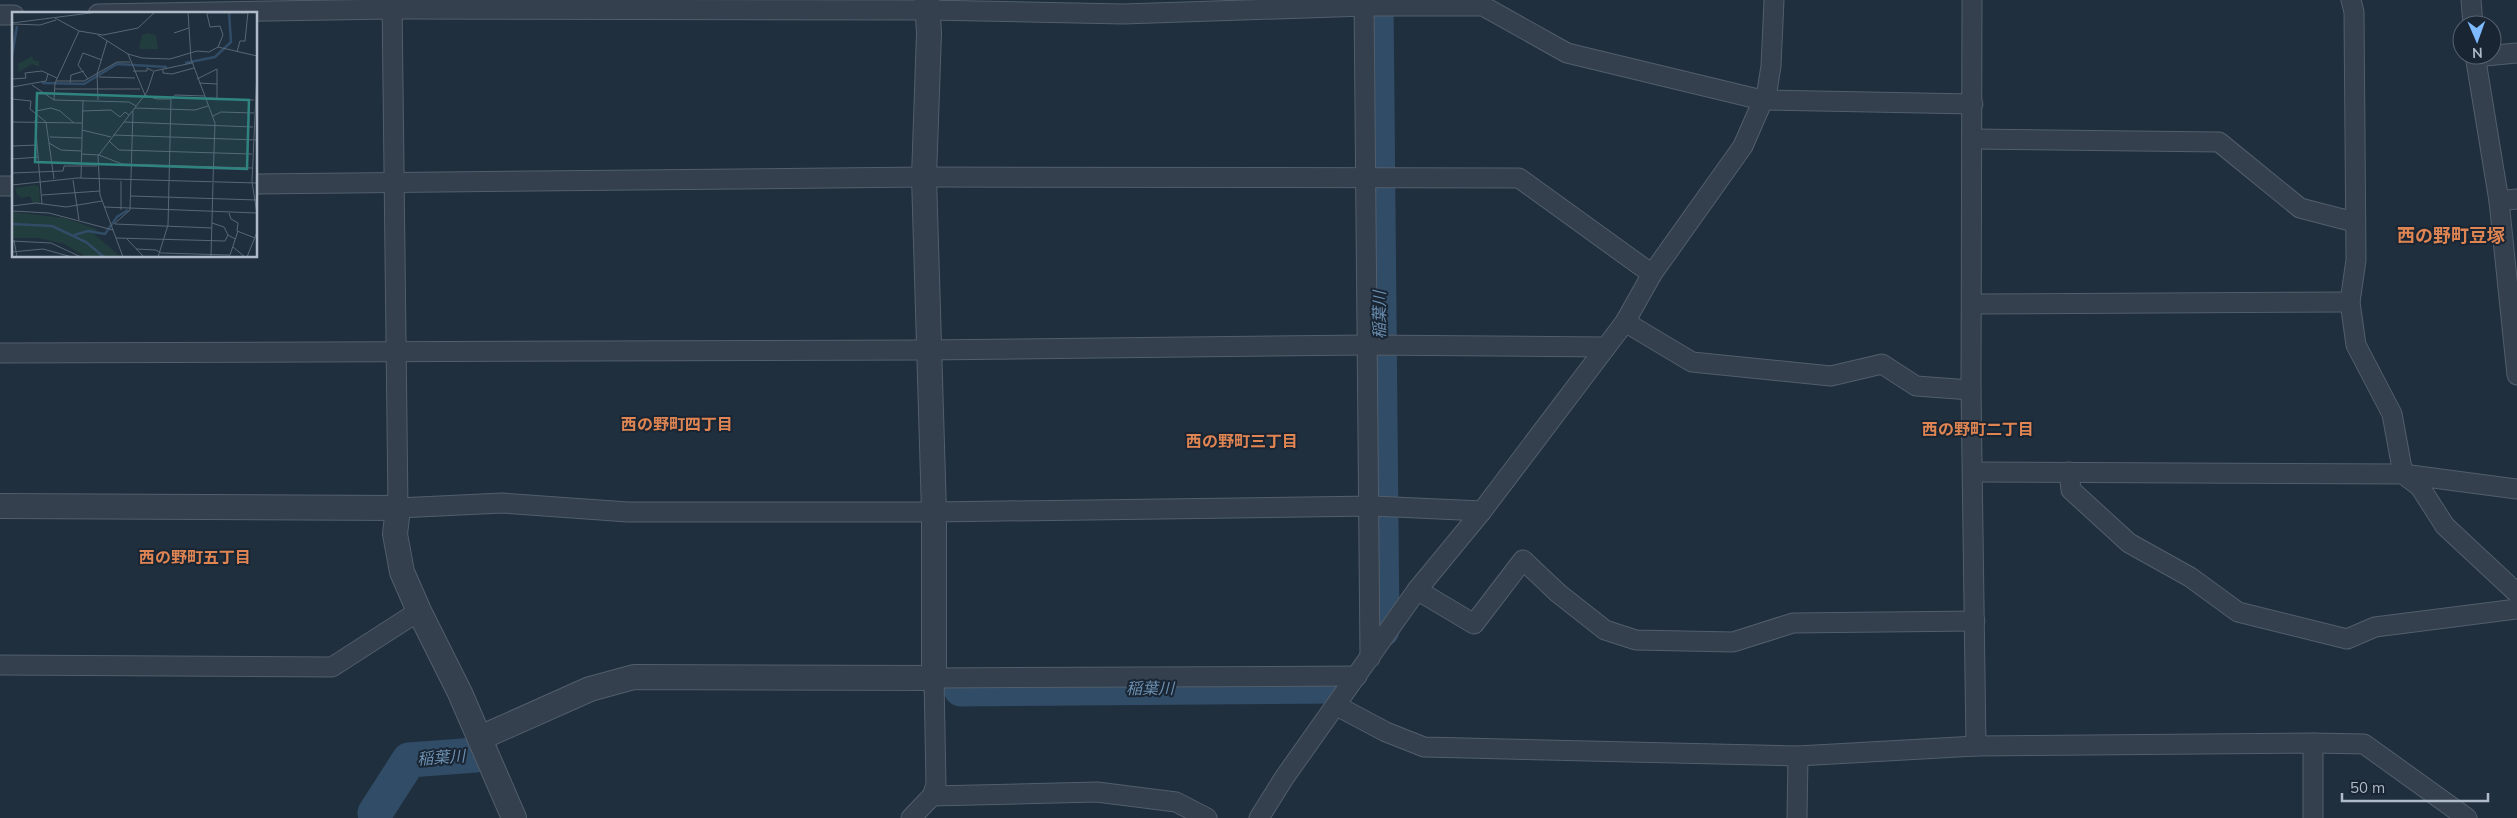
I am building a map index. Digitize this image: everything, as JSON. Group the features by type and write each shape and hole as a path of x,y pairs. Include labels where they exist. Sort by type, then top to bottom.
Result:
{"street":[{"path":"1259,818 1284,778 1337,706 1416,590 1482,511 1625,322 1652,274 1743,146 1767,91 1772,66 1774,0"},
{"path":"1972,0 1971,390 1976,746"},
{"path":"2351,0 2354,12 2354,222 2356,260 2350,302 2356,345 2392,414 2404,474 2420,487 2445,526 2517,593"},
{"path":"2471,0 2472,15"},
{"path":"157,12 392,4 928,5 1123,14 1364,4 1386,6 1484,6 1567,53 1762,100 1973,104"},
{"path":"392,4 398,508 395,534 402,572 480,738 514,818"},
{"path":"1364,4 1366,345 1377,506 1370,658"},
{"path":"911,818 932,796 936,785 934,512 927,350 924,177 928,5"},
{"path":"2502,54 2517,53"},
{"path":"2477,65 2508,200 2517,375"},
{"path":"1973,139 2219,142 2300,208 2354,222"},
{"path":"258,184 924,177 1519,178 1652,274"},
{"path":"1972,304 2350,302"},
{"path":"1625,322 1692,362 1831,376 1882,364 1916,386 1971,390"},
{"path":"0,353 927,350 1366,345 1606,347"},
{"path":"1973,472 2404,474 2517,489"},
{"path":"2069,472 2071,490 2129,542 2190,577 2238,612 2347,639 2375,627 2517,609"},
{"path":"0,506 398,508 502,503 628,512 934,512 1377,506 1482,511"},
{"path":"1416,590 1474,624 1523,560 1558,594 1605,630 1636,640 1733,642 1793,623 1975,621"},
{"path":"0,665 332,667 419,611"},
{"path":"480,738 596,687 634,677 1357,676"},
{"path":"1337,706 1386,732 1424,747 1798,756 1976,746 2364,744 2467,818"},
{"path":"2313,743 2314,818"},
{"path":"1797,818 1798,756"},
{"path":"932,796 1097,792 1176,802 1207,818"}],"waterway":[{"name":"稲葉川","path":"1376,0 1382,630"},
{"name":"稲葉川","path":"961,689 1339,686"},
{"name":"稲葉川","path":"375,813 409,760 476,755"}],"district":[{"name":"西の野町豆塚","path":"2451,236"},
{"name":"西の野町四丁目","path":"677,424"},
{"name":"西の野町二丁目","path":"1978,429"},
{"name":"西の野町三丁目","path":"1242,441"},
{"name":"西の野町五丁目","path":"195,557"}]}
